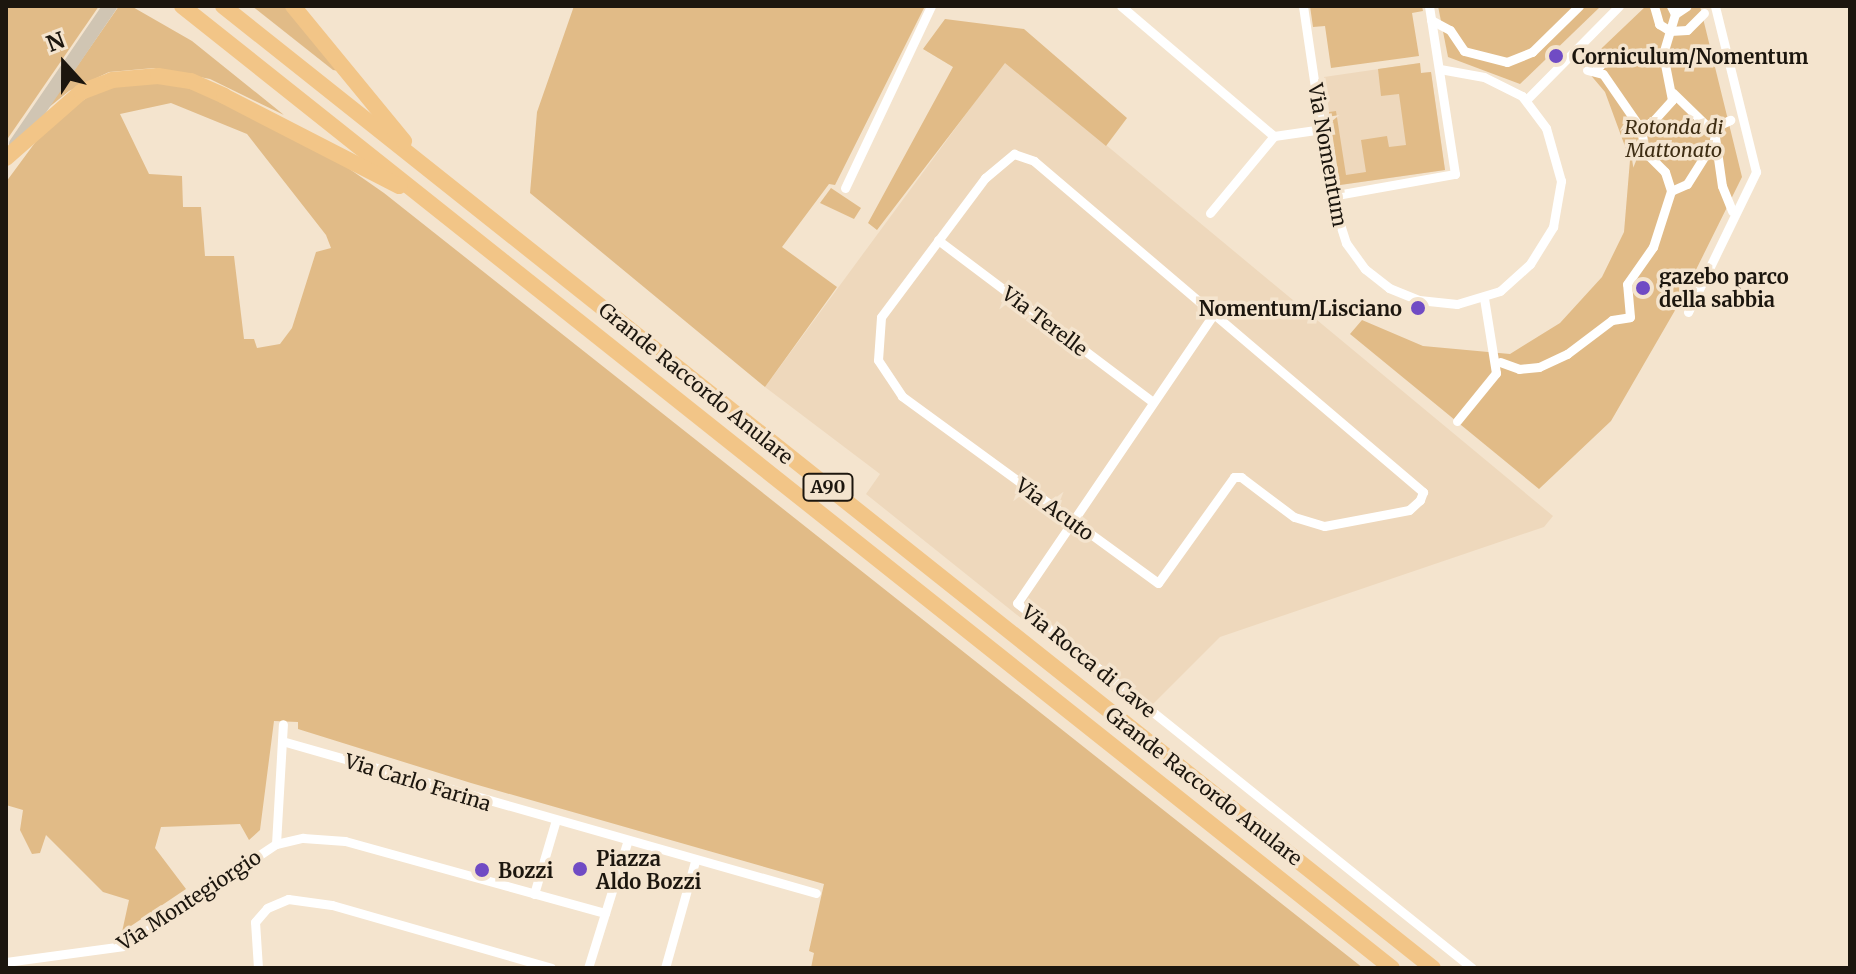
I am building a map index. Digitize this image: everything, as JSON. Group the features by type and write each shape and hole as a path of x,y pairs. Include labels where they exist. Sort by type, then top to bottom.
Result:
{"highway":[{"name":"Grande Raccordo Anulare","path":"182,6 1392,968"},
{"name":"Grande Raccordo Anulare","path":"223,6 1433,968"},
{"path":"293,6 428,169"},
{"path":"6,158 81,92 128,77 168,76 224,96 417,193"}],"main road":[{"path":"6,158 110,6"}],"street":[{"path":"845,188 931,6"},
{"path":"1121,6 1274,136"},
{"name":"Via Nomentum","path":"1303,6 1331,196 1346,243 1381,283 1432,302 1484,298"},
{"path":"1331,196 1453,176 1429,6"},
{"path":"1431,20 1450,30 1464,51 1507,62 1532,52 1579,6"},
{"path":"1526,100 1619,6"},
{"path":"1654,6 1659,24 1670,31 1687,30 1704,13"},
{"path":"1687,6 1685,13 1673,10 1663,54 1673,93 1681,106 1714,131"},
{"path":"1688,312 1756,172 1715,6"},
{"path":"1500,362 1519,369 1539,367 1567,354 1612,320 1630,317 1627,284 1653,247 1671,191 1665,172 1645,152 1641,129 1591,70 1603,62 1663,54"},
{"path":"1440,69 1484,77 1526,100 1543,122 1555,151 1561,181 1558,212 1530,264 1484,298 1496,373 1457,421"},
{"path":"1641,129 1665,109 1673,93"},
{"path":"1210,213 1274,136 1322,129"},
{"path":"1671,191 1695,176 1714,131"},
{"path":"1714,131 1722,186 1732,211"},
{"name":"Via Acuto","path":"1011,155 1024,155 1423,492 1420,500 1409,510 1324,526 1294,517 1241,477 1234,477 1158,583 902,396 882,370 876,344 881,317 938,240 996,165 1011,155"},
{"name":"Via Terelle","path":"938,240 1152,401"},
{"name":"Via Rocca di Cave","path":"1213,315 1018,595 1019,607 1472,968"},
{"path":"283,724 276,844 303,838 345,841 605,913"},
{"name":"Via Carlo Farina","path":"282,741 555,823"},
{"path":"534,894 555,823 816,893"},
{"path":"588,968 627,843"},
{"name":"Via Montegiorgio","path":"6,962 124,946 276,844"},
{"path":"665,968 695,861"},
{"path":"258,968 253,933 258,917 277,901 299,899 551,968"}],"shaded area":[{"path":"1005,61 1553,516 1544,527 1220,637 1142,715 866,494 880,474 765,387"},
{"path":"1420,63 1421,73 1431,72 1445,170 1340,185 1324,77"}],"green space":[{"path":"10,6 99,6 6,141 6,11"},
{"path":"119,6 131,6 192,41 284,115 210,79 154,68 109,72 69,91 48,108"},
{"path":"252,6 287,6 339,71 333,70"},
{"path":"574,6 925,6 835,185 829,184 782,247 837,287 765,387 530,193 537,112"},
{"path":"1310,6 1422,6 1423,11 1412,13 1419,56 1331,68 1325,26 1313,27"},
{"path":"1438,6 1601,6 1520,84 1448,57"},
{"name":"Rotonda di Mattonato","path":"1646,6 1700,6 1742,177 1681,300 1611,421 1539,489 1350,334 1362,320 1423,346 1510,354 1560,323 1602,277 1624,232 1630,160 1605,92 1583,66"},
{"path":"945,19 1024,29 1127,118 1106,146 1005,63 877,230 868,223 953,67 923,49"},
{"path":"1420,63 1421,73 1431,72 1445,170 1340,185 1329,112 1336,111 1346,175 1366,172 1361,140 1387,136 1389,147 1406,145 1399,94 1381,96 1378,69"},
{"path":"146,80 200,90 338,161 384,193 1363,968 811,968 814,953 809,951 824,884 471,783 298,729 298,722 274,721 260,830 249,840 240,824 161,827 155,848 186,889 122,932 129,900 103,892 46,835 40,853 32,854 20,830 23,810 6,805 6,182 51,121 99,90","holes":["171,103 247,134 326,235 331,248 316,252 292,328 280,344 257,348 254,339 244,339 234,256 205,256 201,207 183,207 182,176 149,174 120,114"]},
{"path":"831,188 861,208 854,219 820,203"}],"place":[{"name":"Corniculum/Nomentum","path":"1556,56"},
{"name":"gazebo parco della sabbia","path":"1643,288"},
{"name":"Nomentum/Lisciano","path":"1418,308"},
{"name":"Piazza Aldo Bozzi","path":"580,869"},
{"name":"Bozzi","path":"482,870"}]}
